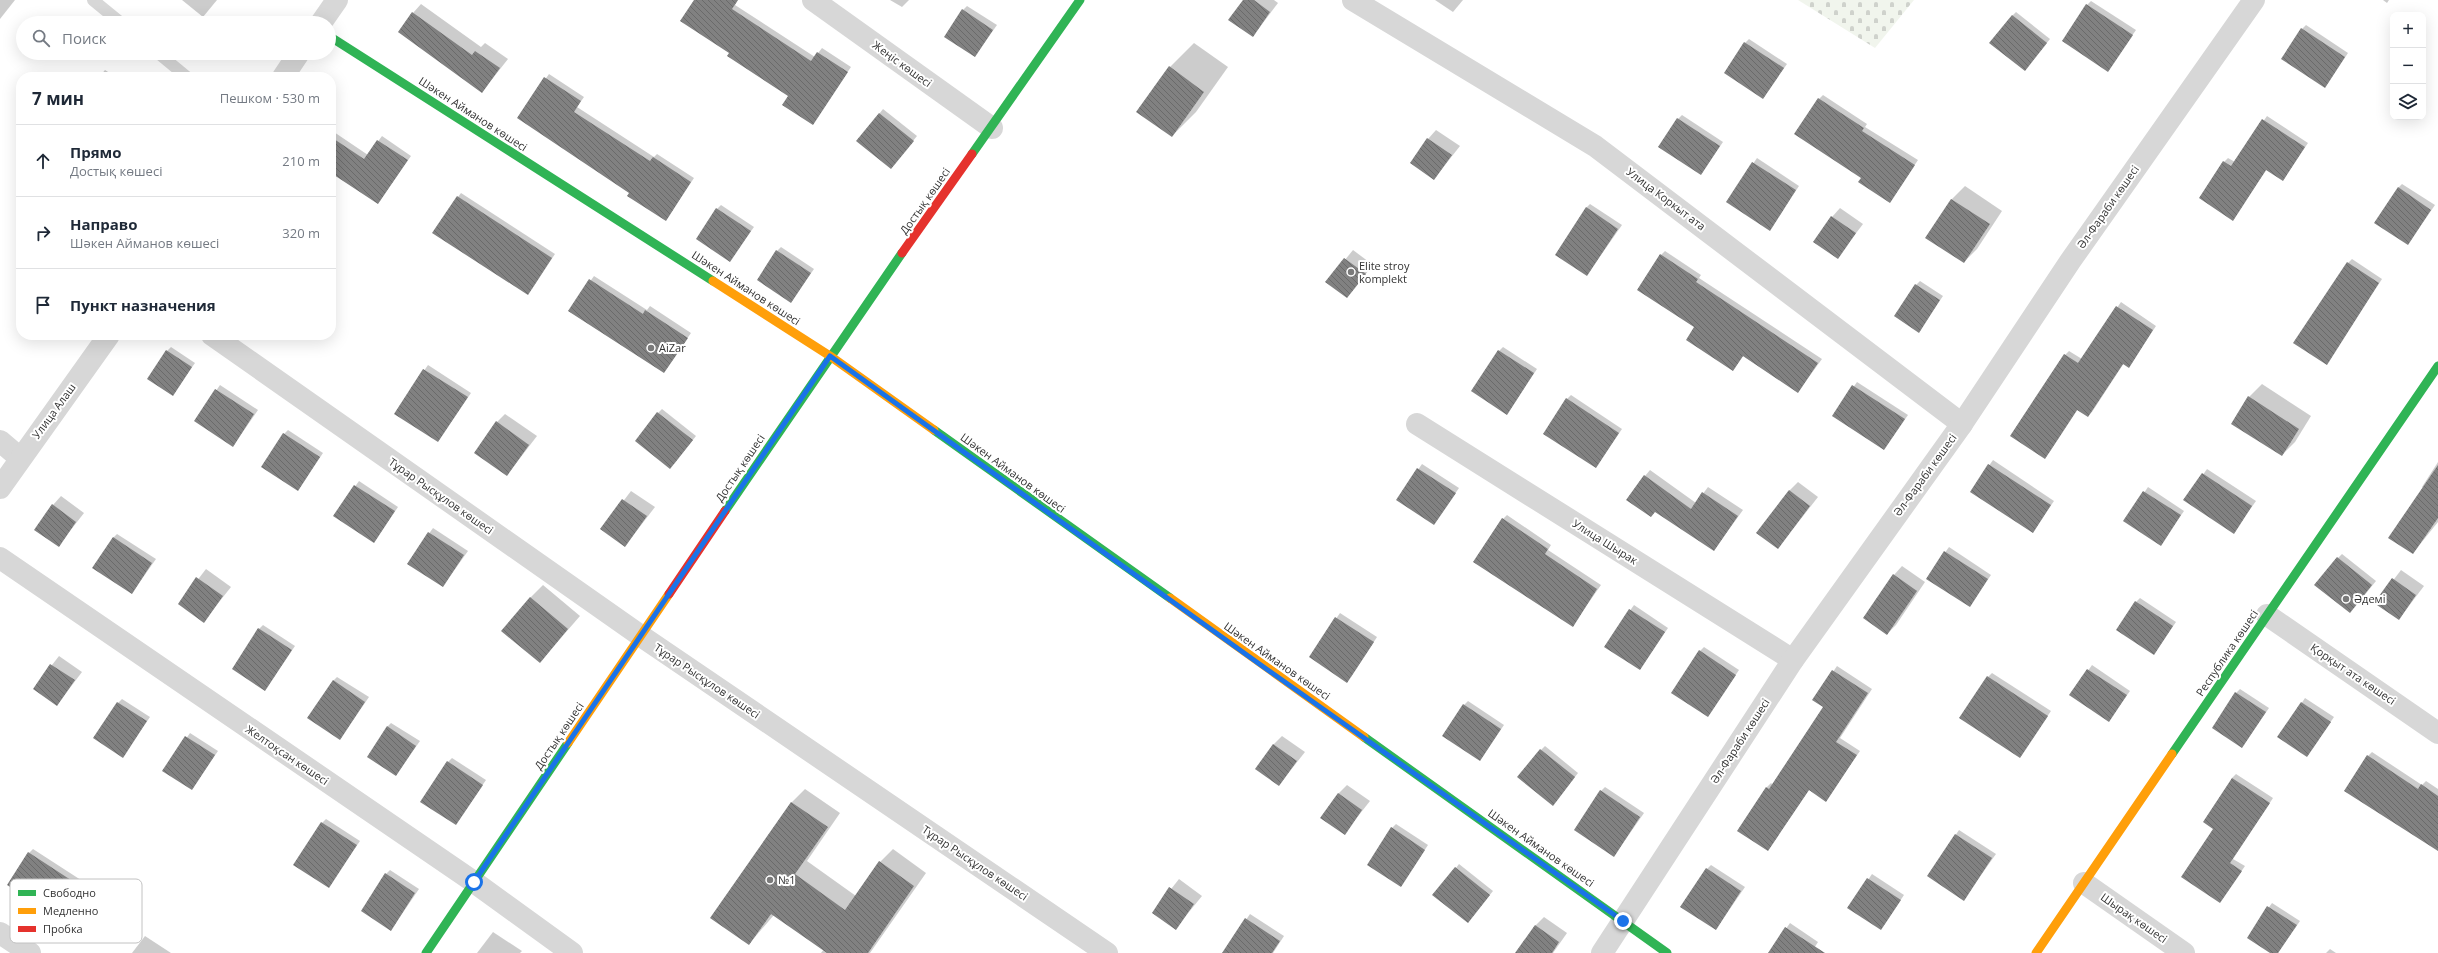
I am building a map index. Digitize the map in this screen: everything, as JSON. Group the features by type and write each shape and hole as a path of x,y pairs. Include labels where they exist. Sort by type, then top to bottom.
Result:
{"street":[{"path":"326,16 337,0"},
{"name":"Жеңіс көшесі","path":"813,0 992,128"},
{"name":"Достық көшесі","path":"426,953 830,356 992,128 1080,0"},
{"name":"Улица Коркыт ата","path":"1353,0 1595,146 1962,424"},
{"name":"Әл-Фараби көшесі","path":"1602,953 1793,660 1962,424 2071,260 2254,0"},
{"name":"Шәкен Айманов көшесі","path":"336,40 830,356 1265,668 1667,953"},
{"path":"286,72 294,60"},
{"name":"Улица Алаш","path":"0,488 105,340"},
{"name":"Тұрар Рысқұлов көшесі","path":"219,340 641,636 1108,953"},
{"name":"Республика көшесі","path":"2036,953 2438,366"},
{"name":"Улица Шырак","path":"1417,424 1793,660"},
{"path":"0,441 20,458"},
{"name":"Желтоқсан көшесі","path":"0,558 474,882 572,953"},
{"name":"Қорқыт ата көшесі","path":"2268,615 2438,733"},
{"name":"Шырақ көшесі","path":"2084,883 2184,953"},
{"path":"0,933 10,940"},
{"path":"15,943 30,953"}],"lane":[{"path":"93,0 112,16"},
{"path":"166,60 181,72"}],"green space":[{"path":"1798,0 1914,0 1875,48"}],"building":[{"path":"694,0 738,0 732,9 811,61 817,52 848,72 813,125 782,105 788,96 727,56 729,53 680,21"},
{"path":"1243,0 1254,0 1270,12 1253,37 1228,20"},
{"path":"2086,4 2133,35 2108,72 2062,41"},
{"path":"962,9 993,30 975,57 944,37"},
{"path":"412,12 472,55 475,51 500,68 482,93 398,32"},
{"path":"2012,15 2047,43 2025,71 1989,43"},
{"path":"2301,28 2345,57 2325,88 2281,59"},
{"path":"1744,42 1784,68 1763,99 1724,73"},
{"path":"1169,66 1204,92 1172,137 1136,112"},
{"path":"544,77 581,101 574,112 650,161 653,157 691,182 666,221 627,196 629,193 517,118"},
{"path":"1818,98 1864,128 1862,131 1915,165 1890,203 1858,182 1861,178 1794,134"},
{"path":"879,113 914,141 891,169 856,141"},
{"path":"1677,118 1720,146 1701,175 1658,147"},
{"path":"2262,119 2305,147 2283,181 2266,170 2233,221 2199,198 2223,161 2231,166"},
{"path":"1427,138 1452,155 1434,180 1410,163"},
{"path":"336,140 364,159 377,140 408,160 378,204 336,176"},
{"path":"1752,162 1796,190 1770,231 1726,202"},
{"path":"2398,187 2431,210 2408,245 2374,223"},
{"path":"457,196 552,258 528,295 432,233"},
{"path":"1951,199 1990,224 1964,263 1925,238"},
{"path":"1586,207 1618,229 1587,276 1555,255"},
{"path":"716,208 751,231 730,262 696,239"},
{"path":"1831,216 1856,233 1838,259 1813,242"},
{"path":"776,250 811,273 791,303 757,280"},
{"path":"1660,254 1698,279 1696,282 1818,363 1798,393 1743,356 1733,371 1686,340 1694,327 1637,290"},
{"path":"1344,258 1366,274 1347,298 1325,282"},
{"path":"2347,262 2379,283 2327,365 2293,343"},
{"path":"589,279 643,314 645,310 688,338 664,373 568,311"},
{"path":"1915,284 1940,300 1919,333 1894,316"},
{"path":"2116,306 2153,330 2129,368 2123,364 2088,417 2077,410 2045,459 2010,436 2064,354 2078,363"},
{"path":"166,350 192,367 173,396 147,379"},
{"path":"1498,350 1534,373 1507,415 1471,391"},
{"path":"423,369 468,397 438,442 394,414"},
{"path":"1852,385 1905,419 1884,450 1832,416"},
{"path":"215,389 254,414 233,447 194,421"},
{"path":"2248,396 2299,429 2282,456 2231,424"},
{"path":"1566,398 1619,433 1596,468 1543,434"},
{"path":"657,412 693,440 670,469 635,441"},
{"path":"496,421 529,445 507,476 474,453"},
{"path":"283,433 320,457 298,491 261,467"},
{"path":"1988,464 2051,505 2033,533 1970,492"},
{"path":"2438,465 2438,518 2413,554 2388,538"},
{"path":"1417,468 1456,493 1434,525 1396,500"},
{"path":"2202,473 2252,506 2234,534 2183,500"},
{"path":"1644,475 1691,509 1702,492 1738,516 1714,551 1655,512 1651,517 1626,500"},
{"path":"354,485 395,511 374,543 333,516"},
{"path":"1789,490 1810,506 1778,549 1756,533"},
{"path":"2143,491 2181,515 2161,546 2123,521"},
{"path":"622,499 647,516 625,547 600,529"},
{"path":"52,504 76,522 59,547 34,530"},
{"path":"1502,518 1548,549 1545,554 1597,589 1573,627 1473,562"},
{"path":"428,532 464,555 443,587 407,564"},
{"path":"113,537 152,563 132,594 92,568"},
{"path":"1944,551 1988,579 1970,607 1926,579"},
{"name":"Әдемі","path":"2337,557 2372,585 2350,613 2314,585"},
{"path":"1893,574 1917,591 1887,635 1863,618"},
{"path":"196,577 223,596 204,623 178,604"},
{"path":"2392,578 2416,595 2399,620 2374,603"},
{"path":"530,597 568,629 540,663 501,631"},
{"path":"2135,601 2173,626 2154,655 2116,630"},
{"path":"1629,609 1665,632 1640,670 1604,647"},
{"path":"1335,617 1374,642 1347,683 1309,657"},
{"path":"258,628 292,650 265,691 232,669"},
{"path":"1699,650 1736,675 1708,717 1671,693"},
{"path":"50,664 75,680 57,706 33,689"},
{"path":"2087,669 2127,695 2109,722 2069,695"},
{"path":"1832,670 1868,693 1836,742 1857,755 1826,802 1809,790 1768,851 1737,831 1766,787 1769,789 1823,707 1812,700"},
{"path":"1987,676 2048,716 2020,758 1959,718"},
{"path":"333,680 365,702 340,740 307,718"},
{"path":"2235,692 2266,712 2242,748 2212,728"},
{"path":"117,702 147,721 123,758 93,738"},
{"path":"2301,702 2331,722 2307,757 2277,737"},
{"path":"1463,704 1501,729 1480,761 1442,736"},
{"path":"387,726 416,746 396,776 367,757"},
{"path":"185,736 215,755 192,790 162,771"},
{"path":"1273,744 1297,761 1279,786 1255,769"},
{"path":"1540,749 1575,777 1553,806 1517,777"},
{"path":"2367,755 2418,789 2421,784 2438,796 2438,851 2344,791"},
{"path":"447,761 483,785 456,825 420,802"},
{"path":"2232,778 2270,803 2230,863 2242,871 2220,903 2181,877 2213,829 2203,822"},
{"path":"1600,790 1640,817 1614,857 1574,830"},
{"path":"1338,793 1362,810 1345,835 1320,818"},
{"name":"№1","path":"791,802 828,827 795,874 845,910 879,861 914,886 868,953 827,953 771,914 749,945 710,918"},
{"path":"321,822 357,845 329,888 293,865"},
{"path":"1391,827 1425,850 1401,887 1367,865"},
{"path":"1955,834 1992,858 1964,901 1927,876"},
{"path":"28,852 69,879 11,879"},
{"path":"1455,867 1490,895 1468,923 1432,895"},
{"path":"1706,868 1741,891 1716,930 1680,907"},
{"path":"385,873 415,893 391,931 361,911"},
{"path":"1867,878 1901,900 1881,930 1847,908"},
{"path":"1169,887 1194,904 1176,930 1152,913"},
{"path":"2267,906 2297,925 2278,953 2270,953 2247,938"},
{"path":"1245,918 1280,941 1272,953 1222,953"},
{"path":"1535,925 1559,942 1552,953 1515,953"},
{"path":"1785,927 1825,953 1768,953"}],"traffic: fast":[{"path":"972,154 1080,0"},
{"path":"336,40 713,281"},
{"path":"725,511 902,253"},
{"path":"2172,754 2438,366"},
{"path":"934,430 1170,598"},
{"path":"1364,737 1667,953"},
{"path":"426,953 568,743"}],"traffic: slow":[{"path":"713,281 830,356 934,430"},
{"path":"568,743 669,594"},
{"path":"1170,598 1364,737"},
{"path":"2036,953 2172,754"}],"traffic: jam":[{"path":"902,253 972,154"},
{"path":"669,594 725,511"}],"place":[{"name":"Elite stroy komplekt","path":"1351,272"},
{"name":"AiZar","path":"651,348"},
{"name":"Әдемі","path":"2346,599"},
{"name":"№1","path":"770,880"}],"route":[{"path":"474,882 830,356 1265,668 1623,921"}]}
